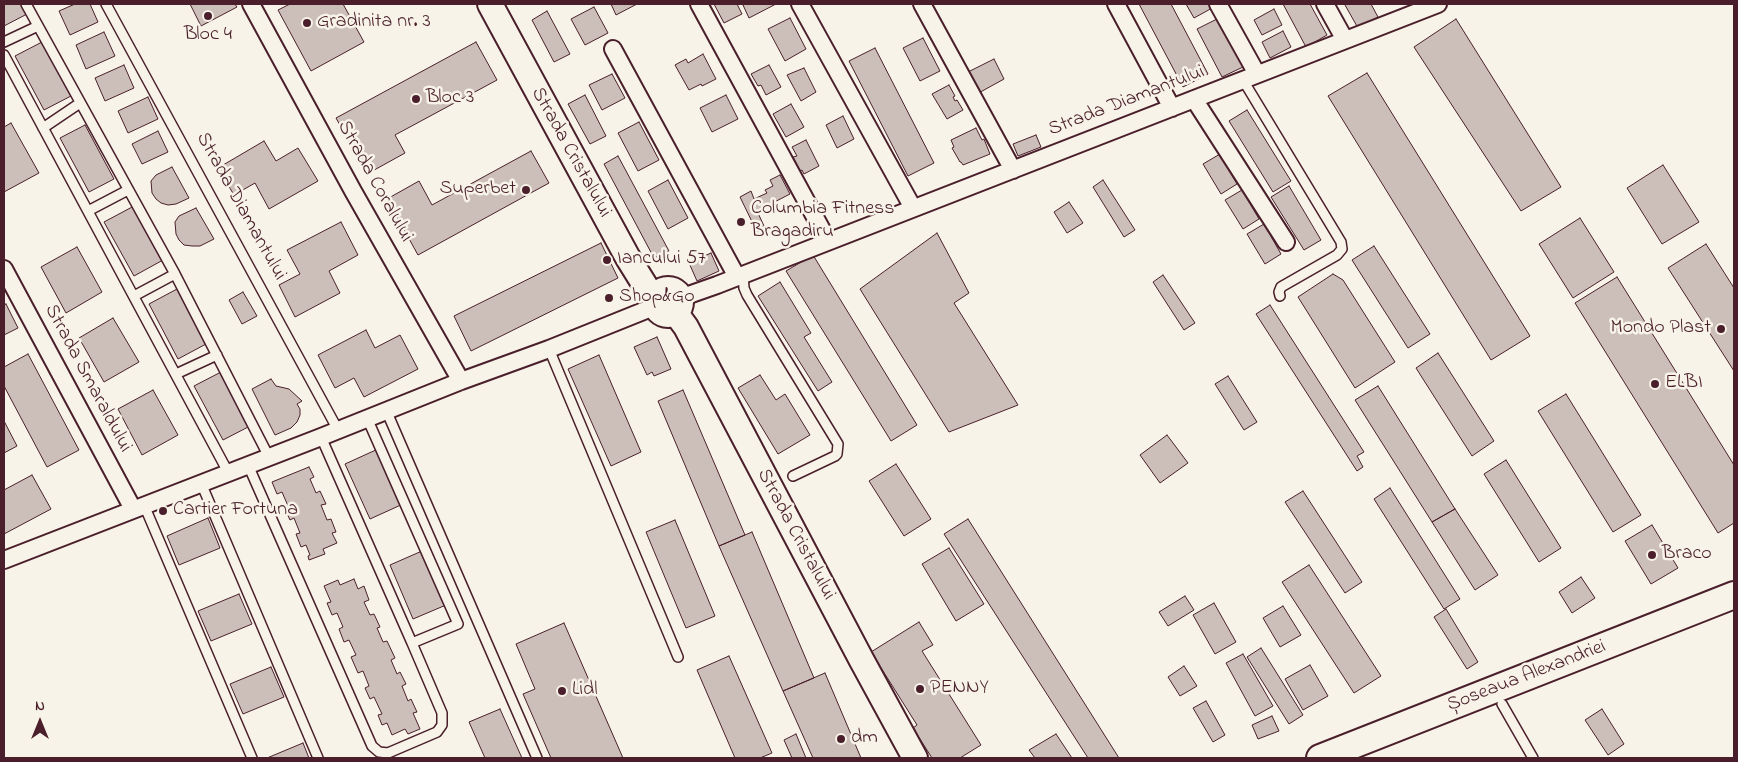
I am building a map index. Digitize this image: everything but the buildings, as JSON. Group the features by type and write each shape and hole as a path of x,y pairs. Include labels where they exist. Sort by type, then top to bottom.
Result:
{"main road":[{"name":"Șoseaua Alexandriei","path":"1320,758 1734,596"},
{"name":"Șoseaua Alexandriei","path":"1365,758 1734,614"}],"street":[{"name":"Strada Coralului","path":"251,4 348,182 461,381"},
{"name":"Strada Cristalului","path":"490,4 549,105"},
{"name":"Strada Cristalului","path":"498,4 642,283 667,301 686,327 861,659 916,758"},
{"path":"699,4 828,241"},
{"path":"800,4 913,208"},
{"path":"922,4 1013,170"},
{"path":"1116,4 1172,108"},
{"path":"1218,4 1250,77"},
{"path":"1326,4 1345,40"},
{"name":"Strada Diamantului","path":"4,560 386,410 549,349 667,301 740,276 1013,170 1433,5"},
{"path":"613,49 740,276"},
{"path":"1194,99 1286,242"},
{"name":"Strada Smaraldului","path":"4,269 139,507"}],"lane":[{"path":"26,4 175,274 269,457"},
{"name":"Strada Diamantului","path":"106,4 338,430"},
{"path":"4,42 38,26"},
{"path":"4,55 228,472"},
{"path":"1250,77 1341,242 1342,249 1337,255 1282,287 1278,292 1280,296"},
{"path":"43,128 80,103"},
{"path":"88,211 128,190"},
{"path":"134,296 175,274"},
{"path":"740,276 747,295 838,444 835,456 793,476"},
{"path":"549,349 678,658"},
{"path":"176,374 217,355"},
{"path":"386,410 537,758"},
{"path":"367,418 458,624 412,643"},
{"path":"248,465 372,746 379,752 388,753 438,732 442,725 442,713 321,437"},
{"path":"201,483 318,758"},
{"path":"139,507 252,758"},
{"path":"1502,704 1533,758"}],"place":[{"name":"Bloc 4","path":"208,16"},
{"name":"Gradinita nr. 3","path":"307,23"},
{"name":"Bloc 3","path":"416,99"},
{"name":"Superbet","path":"526,190"},
{"name":"Columbia Fitness Bragadiru","path":"741,222"},
{"name":"Iancului 57","path":"607,260"},
{"name":"Shop&Go","path":"609,298"},
{"name":"Mondo Plast","path":"1721,329"},
{"name":"ELBI","path":"1655,384"},
{"name":"Cartier Fortuna","path":"163,511"},
{"name":"Braco","path":"1652,555"},
{"name":"PENNY","path":"920,689"},
{"name":"Lidl","path":"562,691"},
{"name":"dm","path":"841,739"}]}
